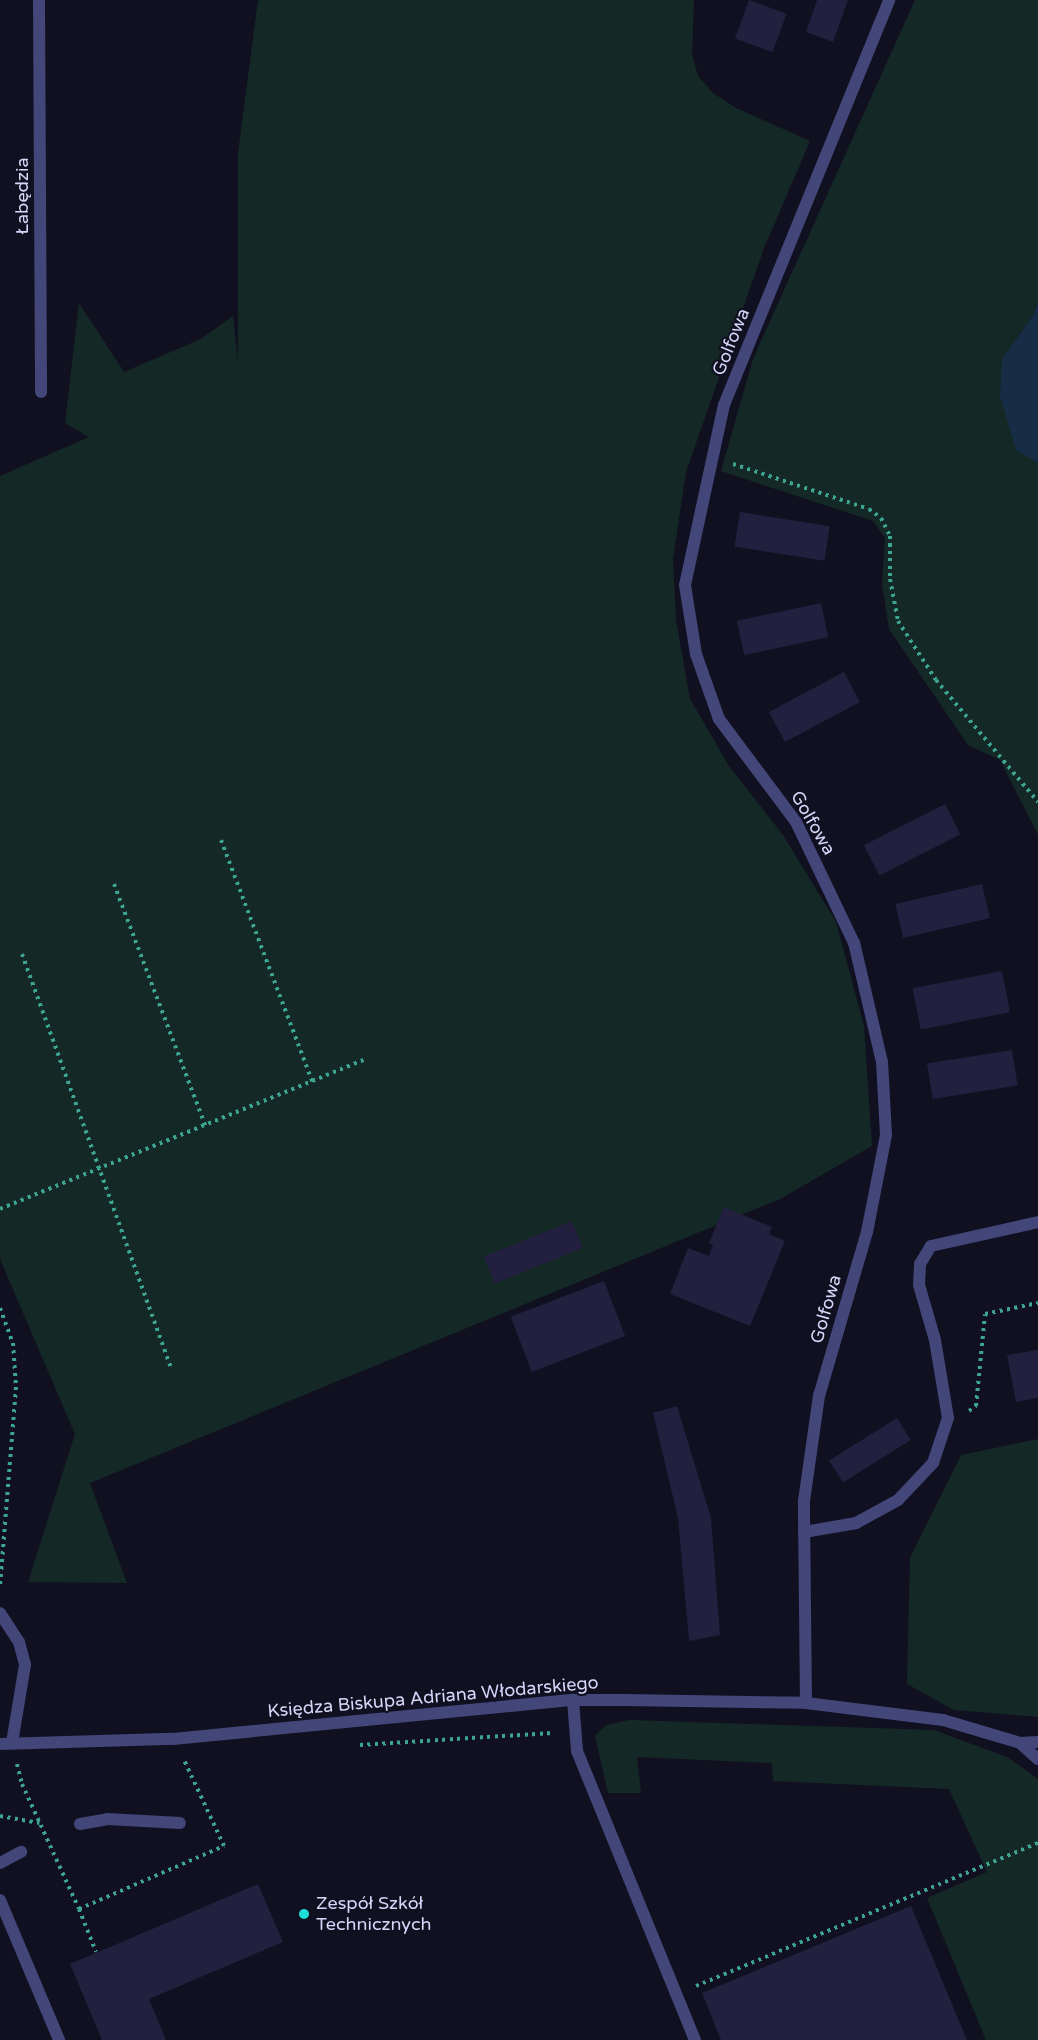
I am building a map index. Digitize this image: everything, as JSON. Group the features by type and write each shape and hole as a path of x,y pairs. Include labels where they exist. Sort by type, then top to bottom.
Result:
{"street":[{"name":"Łabędzia","path":"39,0 41,392"},
{"name":"Golfowa","path":"806,1703 804,1501 819,1396 867,1232 886,1135 882,1062 855,943 796,822 719,719 696,654 685,585 724,405 889,0"},
{"path":"804,1532 856,1523 898,1500 933,1463 946,1427 935,1340 919,1285 920,1264 931,1246 1038,1222"},
{"path":"0,1613 19,1642 25,1665 6,1743"},
{"path":"573,1700 581,1761 695,2040"},
{"name":"Księdza Biskupa Adriana Włodarskiego","path":"6,1743 174,1738 573,1700 806,1703 943,1720 1020,1743 1038,1759"},
{"path":"1020,1743 1038,1742"},
{"path":"80,1824 107,1819 180,1823"},
{"path":"0,1863 21,1852"},
{"path":"0,1900 59,2040"}],"path":[{"path":"712,458 869,509 881,518 890,536 890,579 898,621 936,680 1038,802"},
{"path":"221,840 312,1081"},
{"path":"114,884 205,1125"},
{"path":"22,954 101,1168 171,1368"},
{"path":"0,1209 364,1060"},
{"path":"946,1427 976,1406 985,1314 1038,1303"},
{"path":"0,1308 13,1342 16,1387 0,1585"},
{"path":"79,1909 224,1846 187,1766"},
{"path":"22,1784 96,1952"},
{"path":"0,1816 40,1824"},
{"path":"676,1994 1038,1843"}],"green space":[{"path":"258,0 694,0 692,54 698,76 713,93 736,108 810,141 764,248 686,472 673,559 676,620 690,699 729,766 783,835 836,922 864,1026 872,1146 780,1199 90,1483 127,1583 28,1582 75,1434 0,1259 0,476 89,437 65,423 79,303 124,372 201,339 233,316 238,361 238,153"},
{"path":"915,0 1038,0 1038,300 1034,314 1002,359 1016,449 1038,463 1038,835 1000,760 968,745 889,629 882,584 885,538 873,521 721,471 753,359"},
{"path":"1038,1439 1038,1717 954,1710 907,1684 910,1558 961,1455"},
{"path":"630,1720 934,1730 1009,1758 1038,1779 1038,2040 986,2040 927,1898 987,1872 949,1789 773,1781 772,1763 637,1757 641,1793 608,1793 595,1736 606,1725"}],"water":[{"path":"1038,300 1038,463 1016,450 1000,396 1002,359 1034,314"}],"building":[{"path":"749,0 787,14 773,52 735,39"},
{"path":"817,0 848,0 833,42 806,32"},
{"path":"740,512 830,526 824,561 735,547"},
{"path":"821,603 828,637 744,655 737,621"},
{"path":"844,672 860,702 785,742 769,712"},
{"path":"945,804 960,834 879,876 864,845"},
{"path":"982,884 990,918 903,938 895,904"},
{"path":"1002,971 1010,1012 921,1030 913,988"},
{"path":"1012,1050 1018,1086 933,1099 927,1063"},
{"path":"724,1207 772,1227 769,1234 785,1241 750,1326 670,1294 688,1248 709,1256 713,1245 709,1243"},
{"path":"572,1221 583,1248 495,1283 484,1257"},
{"path":"604,1281 625,1336 532,1372 511,1317"},
{"path":"1038,1350 1038,1398 1016,1402 1007,1355"},
{"path":"677,1406 711,1518 720,1635 689,1641 678,1518 653,1413"},
{"path":"897,1418 911,1440 843,1482 829,1460"},
{"path":"258,1884 283,1942 149,1999 166,2040 102,2040 70,1964"},
{"path":"911,1906 967,2040 721,2040 702,1993"}],"place":[{"name":"Zespół Szkół Technicznych","path":"304,1914"}]}
